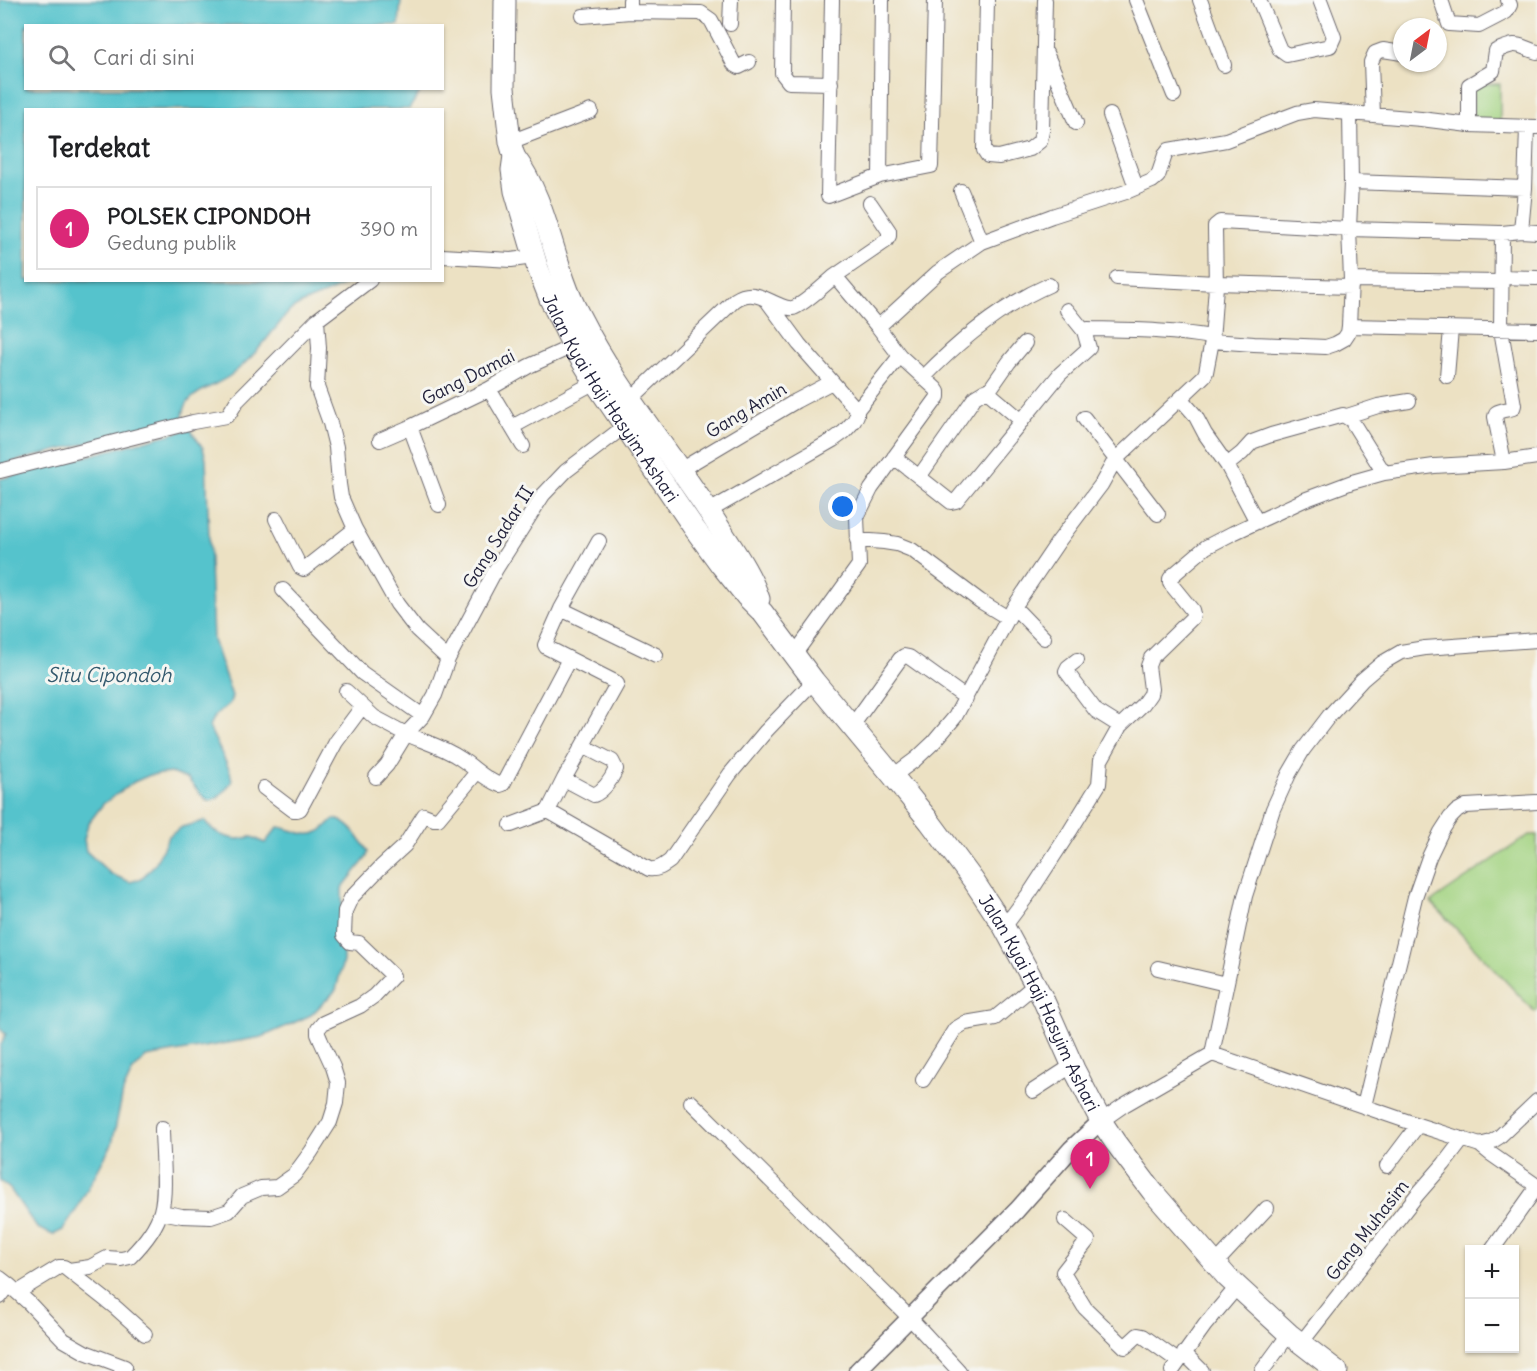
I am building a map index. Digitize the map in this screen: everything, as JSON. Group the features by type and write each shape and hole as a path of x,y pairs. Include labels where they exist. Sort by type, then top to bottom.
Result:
{"main road":[{"name":"Jalan Kyai Haji Hasyim Ashari","path":"505,0 504,88 515,191 534,257 550,299 573,346 595,382 721,565 746,596 763,612 814,681 930,822 973,880 1004,927 1101,1121 1115,1142 1152,1191 1237,1287 1295,1339 1337,1371"},
{"name":"Jalan Kyai Haji Hasyim Ashari","path":"512,149 533,186 561,273 578,315 612,373 708,511 747,574 763,612"}],"street":[{"path":"730,24 731,0"},
{"path":"783,0 782,73 789,82 831,82"},
{"path":"832,0 828,196 880,176 931,166 935,0"},
{"path":"880,176 882,0"},
{"path":"987,0 984,150 988,156 999,158 1030,149 1040,141 1045,0"},
{"path":"1136,0 1174,95"},
{"path":"1200,0 1224,65"},
{"path":"1259,0 1280,50 1287,55 1330,46 1334,36 1320,0"},
{"path":"1441,0 1449,24 1479,26 1506,12 1510,5 1508,0"},
{"path":"584,16 630,6 659,14 701,13 711,20 734,64 739,67 749,62"},
{"path":"1469,125 1469,85 1493,71 1496,51 1510,45 1520,44 1537,52"},
{"path":"1044,48 1076,123"},
{"path":"1373,115 1371,62 1375,53 1383,50 1393,52"},
{"path":"878,327 938,272 982,242 1152,181 1158,176 1169,150 1226,140 1297,113 1314,110 1469,125 1532,127 1521,231"},
{"path":"512,149 591,111"},
{"path":"1084,331 1088,329 1171,332 1254,344 1326,347 1344,339 1349,326 1351,283 1350,113"},
{"path":"1110,115 1136,187"},
{"path":"1351,182 1525,188"},
{"path":"961,190 982,242"},
{"path":"631,399 742,295 756,295 784,308 794,308 886,241 889,231 870,203"},
{"path":"893,776 934,742 955,717 1011,613 1058,542 1101,485 1115,460 1204,376 1212,339 1216,283 1215,226 1220,222 1349,229 1537,232"},
{"path":"1502,233 1501,330 1514,405 1513,408 1496,413 1495,417 1504,462"},
{"path":"444,256 511,260 534,257"},
{"path":"794,655 859,565 857,517 871,489 938,397 938,392 900,356 835,276"},
{"path":"1117,278 1216,283 1351,283 1537,278"},
{"path":"0,471 193,422 226,416 237,401 317,320 367,282"},
{"path":"924,377 943,357 974,331 1007,308 1049,285"},
{"path":"768,302 799,344 857,410"},
{"path":"894,457 951,502 956,501 1060,374 1088,349 1084,331 1067,310"},
{"path":"317,320 319,348 317,387 330,423 337,452 341,497 355,529 398,604 417,630 448,659"},
{"path":"1349,326 1537,330"},
{"path":"1447,376 1451,329"},
{"path":"919,477 975,397 988,392 1026,342"},
{"name":"Gang Damai","path":"380,440 489,389 529,366 573,346"},
{"path":"708,511 844,432 854,421 857,410 900,356"},
{"path":"512,427 595,382"},
{"name":"Gang Amin","path":"680,470 796,400 832,382"},
{"path":"489,389 523,446"},
{"path":"988,392 1022,421"},
{"path":"1181,399 1195,415 1205,434 1227,465 1257,522"},
{"path":"1227,465 1252,442 1271,435 1378,406 1409,401"},
{"path":"1347,416 1384,473"},
{"path":"1084,418 1158,514"},
{"name":"Gang Sadar II","path":"376,777 385,768 406,734 423,716 435,695 448,659 496,569 543,495 566,471 625,426"},
{"path":"410,427 439,505"},
{"path":"1004,927 1031,891 1099,784 1101,760 1120,726 1150,694 1148,666 1151,658 1192,618 1192,610 1170,579 1206,547 1304,500 1384,473 1537,457"},
{"path":"276,519 302,569 355,529"},
{"path":"857,540 897,544 912,550 980,601 1011,613 1044,638"},
{"path":"511,825 548,811 617,683 545,645 561,609 599,541"},
{"path":"283,590 362,673 423,716"},
{"path":"561,609 656,655"},
{"path":"857,1371 1017,1210 1078,1142 1101,1121 1124,1105 1212,1054 1245,896 1274,809 1289,774 1303,750 1329,716 1362,680 1382,663 1401,652 1425,648 1537,640"},
{"path":"852,726 904,656 909,657 966,698"},
{"path":"346,691 374,717 406,734 446,749 490,781 500,785 569,659"},
{"path":"1077,660 1066,671 1096,711 1120,726"},
{"path":"548,811 649,869 655,870 662,867 670,861 739,763 814,681"},
{"path":"264,788 292,810 300,809 336,742 362,707"},
{"path":"564,778 594,795 610,782 616,769 612,762 583,746"},
{"path":"161,1212 182,1216 211,1217 230,1211 242,1196 261,1188 277,1187 294,1175 311,1152 330,1122 336,1103 338,1083 318,1029 323,1023 360,1006 374,996 393,976 359,943 350,942 344,935 345,911 351,898 405,845 424,815 438,819 477,772"},
{"path":"1364,1106 1409,917 1429,857 1441,832 1450,818 1466,806 1537,802"},
{"path":"1158,968 1226,984"},
{"path":"923,1080 955,1029 965,1023 995,1017 1035,985"},
{"path":"1212,1054 1480,1144 1537,1187 1496,1245"},
{"path":"1033,1091 1073,1065"},
{"path":"1480,1144 1491,1142 1499,1137 1537,1101"},
{"path":"691,1102 910,1318 959,1371"},
{"path":"1387,1166 1418,1125"},
{"path":"69,1270 90,1267 107,1257 130,1257 154,1227 161,1212 164,1190 162,1128"},
{"name":"Gang Muhasim","path":"1262,1371 1295,1339 1463,1139"},
{"path":"1215,1264 1267,1208"},
{"path":"1065,1220 1088,1240 1063,1272 1085,1308 1125,1347 1138,1335 1143,1336 1178,1362 1202,1371"},
{"path":"0,1297 9,1285 64,1267 145,1334"},
{"path":"9,1285 64,1340 85,1352 125,1366 122,1371"},
{"path":"1178,1362 1237,1287"}],"green space":[{"path":"1473,84 1500,84 1500,123 1473,123"},
{"path":"1529,835 1537,835 1537,1011 1535,1012 1431,902"}],"water":[{"path":"0,0 401,0 399,24 24,24 24,90 421,90 410,108 24,108 24,282 348,282 291,310 243,365 224,380 193,397 184,410 183,419 0,465"},
{"name":"Situ Cipondoh","path":"190,429 203,448 206,459 213,640 232,696 230,703 214,717 209,727 230,771 232,781 224,792 211,800 206,800 188,779 171,773 150,775 134,782 103,804 88,824 84,839 86,851 111,874 130,882 141,879 155,864 169,836 182,827 205,821 224,836 238,839 252,837 265,843 278,827 303,834 313,834 322,830 334,819 345,823 354,831 368,851 367,857 342,888 343,961 336,990 311,1015 262,1037 146,1057 132,1072 123,1092 112,1144 75,1212 63,1230 53,1235 37,1228 10,1189 0,1181 0,1047 6,1034 0,1029 0,479"}],"place":[{"name":"POLSEK CIPONDOH","path":"1090,1189"}]}
